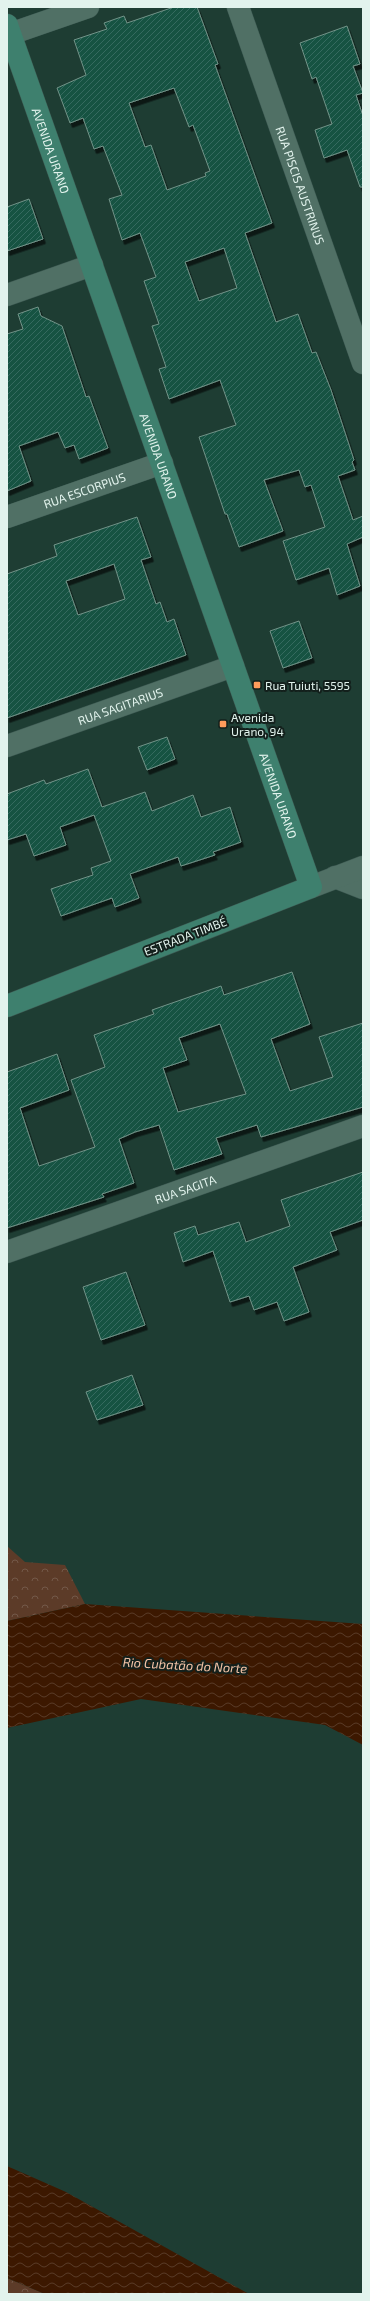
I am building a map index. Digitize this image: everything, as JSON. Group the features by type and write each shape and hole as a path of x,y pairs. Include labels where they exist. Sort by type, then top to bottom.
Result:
{"street":[{"path":"10,40 88,7"},
{"name":"RUA PISCIS AUSTRINUS","path":"238,7 363,363"},
{"name":"AVENIDA URANO","path":"10,40 92,265 311,887"},
{"path":"7,295 92,265"},
{"name":"RUA ESCORPIUS","path":"7,517 162,463"},
{"name":"RUA SAGITARIUS","path":"7,746 233,666"},
{"name":"ESTRADA TIMBÉ","path":"7,1006 363,867"},
{"path":"335,877 363,888"},
{"name":"RUA SAGITA","path":"7,1252 363,1126"}],"green space":[{"path":"7,1546 25,1562 65,1565 85,1604 7,1621"},
{"path":"7,2278 45,2294 7,2294"}],"water":[{"name":"Rio Cubatão do Norte","path":"85,1604 363,1624 363,1745 325,1725 141,1699 7,1728 7,1621"},
{"path":"7,2166 66,2192 249,2294 45,2294 7,2278"}],"building":[{"path":"174,7 197,7 218,64 215,65 272,223 245,233 276,322 298,314 312,353 316,352 331,390 354,460 352,462 355,470 338,476 353,520 363,516 363,537 347,544 360,586 337,595 329,568 296,580 283,541 325,527 311,485 305,487 299,470 264,480 283,531 239,547 227,514 225,514 199,437 236,425 220,380 169,399 159,369 166,367 152,326 159,324 144,281 156,277 140,233 122,240 109,199 122,195 103,146 94,149 83,118 70,123 57,88 86,75 74,40 107,29 104,23 124,16 127,23","holes":["174,88 189,127 193,125 210,171 205,173 206,176 167,190 151,145 145,147 129,103","224,248 237,288 199,301 185,262"]},
{"path":"347,26 360,64 353,66 363,93 356,95 363,116 363,187 360,187 347,150 324,158 315,130 332,124 316,77 312,79 300,43"},
{"path":"29,199 43,239 7,251 7,207"},
{"path":"38,307 41,316 62,326 86,397 89,396 108,448 79,459 74,445 65,448 58,432 19,446 31,481 7,491 7,334 23,329 18,314"},
{"path":"137,517 151,557 141,560 156,604 160,602 167,622 174,619 186,655 7,718 7,574 57,556 54,545","holes":["114,564 125,599 78,615 66,581"]},
{"path":"299,621 312,658 283,668 270,631"},
{"path":"167,737 175,759 147,770 138,747"},
{"path":"88,769 102,807 145,792 152,811 193,795 201,817 230,807 241,842 213,852 215,855 181,866 178,857 130,874 139,898 115,907 112,898 61,916 51,889 93,875 91,868 111,861 94,815 60,827 66,845 34,856 26,834 7,840 7,794 44,780 46,784"},
{"path":"292,972 310,1024 271,1039 290,1091 333,1077 319,1037 363,1023 363,1107 261,1137 257,1125 216,1138 222,1154 174,1170 159,1125 135,1132 119,1139 134,1183 102,1194 104,1197 7,1228 7,1072 57,1054 69,1090 20,1108 39,1166 95,1147 71,1080 105,1067 94,1035 154,1014 152,1010 221,986 224,995","holes":["220,1024 246,1094 178,1112 163,1068 187,1060 179,1038"]},
{"path":"363,1172 363,1220 330,1232 337,1250 293,1267 309,1312 284,1321 277,1302 254,1310 249,1296 230,1302 213,1251 183,1262 174,1233 195,1226 198,1235 239,1222 246,1242 290,1226 281,1200"},
{"path":"126,1272 145,1325 101,1340 83,1287"},
{"path":"132,1375 143,1405 97,1420 86,1392"}],"place":[{"name":"Rua Tuiuti, 5595","path":"257,685"},
{"name":"Avenida Urano, 94","path":"223,724"}]}
